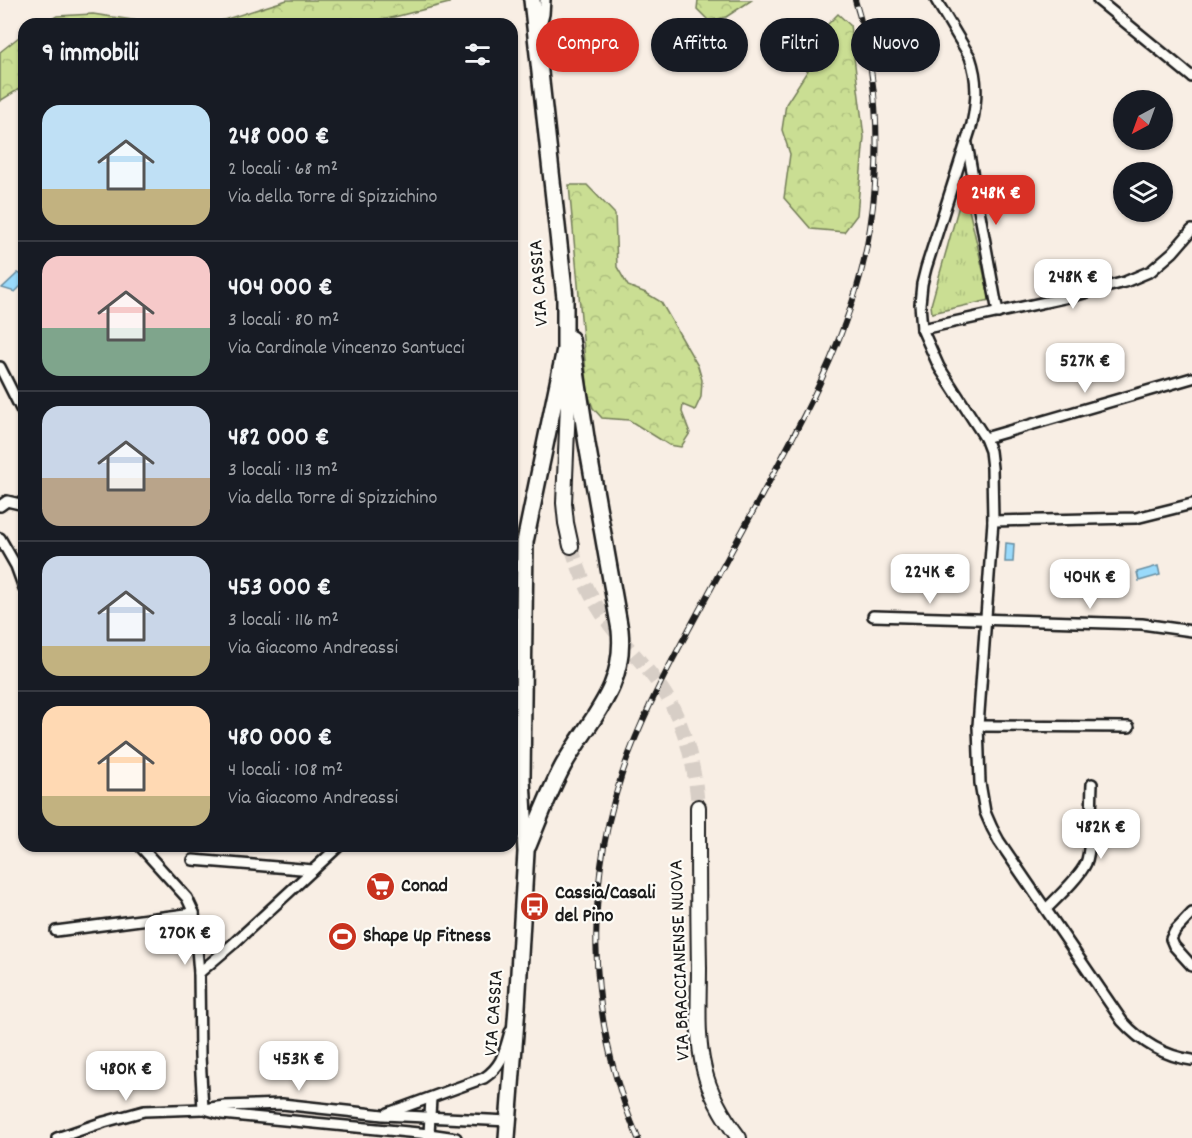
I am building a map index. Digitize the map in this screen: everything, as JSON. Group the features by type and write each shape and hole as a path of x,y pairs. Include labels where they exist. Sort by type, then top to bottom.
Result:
{"main road":[{"name":"VIA CASSIA","path":"532,0 536,34"},
{"name":"VIA CASSIA","path":"507,1138 526,852 522,779 525,542 565,349 565,298 540,72"},
{"path":"526,852 556,780 610,692 621,652 620,630 587,444 565,298"},
{"path":"565,349 568,404 564,503 571,546"},
{"name":"VIA BRACCIANENSE NUOVA","path":"698,807 701,1057 716,1102 739,1138"}],"street":[{"path":"543,18 545,0"},
{"path":"936,0 965,47 974,67 977,87 976,105 967,143 922,284 920,304 922,329 933,356 985,438 990,451 993,521 978,726 980,783 985,812 999,841 1117,1014 1142,1039 1158,1049 1192,1060"},
{"path":"1098,0 1192,77"},
{"path":"967,143 998,313"},
{"path":"922,329 1101,289 1139,277 1163,261 1192,230"},
{"path":"0,367 18,403"},
{"path":"985,438 1192,378"},
{"path":"0,506 7,501 18,504"},
{"path":"993,521 1136,518 1192,504"},
{"path":"0,538 18,572"},
{"path":"873,616 1142,624 1192,632"},
{"path":"978,726 1129,727"},
{"path":"1046,909 1087,861 1092,784"},
{"path":"145,852 187,898 194,913 199,973 203,1109"},
{"path":"199,973 332,852"},
{"path":"193,860 313,870"},
{"path":"56,931 194,913"},
{"path":"1192,914 1175,931 1171,939 1174,946 1192,966"},
{"path":"383,1115 479,1081 493,1072 500,1063 517,1007"},
{"path":"202,1096 215,1107"},
{"path":"429,1134 431,1098"},
{"path":"57,1138 138,1113 282,1104 383,1115 509,1121"},
{"path":"203,1109 222,1114 456,1138"}],"green space":[{"path":"287,0 451,0 449,3 390,18 230,18"},
{"path":"698,0 752,0 722,18 706,18 697,9"},
{"path":"93,14 119,18 53,18"},
{"path":"838,14 850,25 851,72 856,72 864,137 857,215 844,232 811,229 784,198 790,154 782,130 786,104 807,72 839,72 839,18 834,18"},
{"path":"18,38 18,90 0,101 0,52"},
{"path":"569,185 587,185 615,214 617,267 628,286 661,302 698,366 702,380 701,397 695,410 683,405 682,412 690,433 681,447 669,445 629,420 602,418 593,408 588,394"},
{"path":"967,201 990,300 932,313 931,305 960,202"}],"water":[{"path":"18,273 18,289 15,292 2,288"},
{"path":"1006,543 1014,544 1013,562 1005,562"},
{"path":"1158,566 1160,575 1139,581 1137,572"}],"tunnel":[{"path":"571,546 582,577 597,606 662,689 677,716 688,745 698,807"}],"railway":[{"path":"638,1138 621,1092 608,1044 600,996 596,947 598,898 604,849 614,801 629,754 644,719 677,651 807,409 840,337 857,287 865,257 874,199 877,141 869,56 855,0"}],"place":[{"name":"Conad","path":"380,887"},
{"name":"Cassia/Casali del Pino","path":"534,906"},
{"name":"Shape Up Fitness","path":"342,937"}]}
